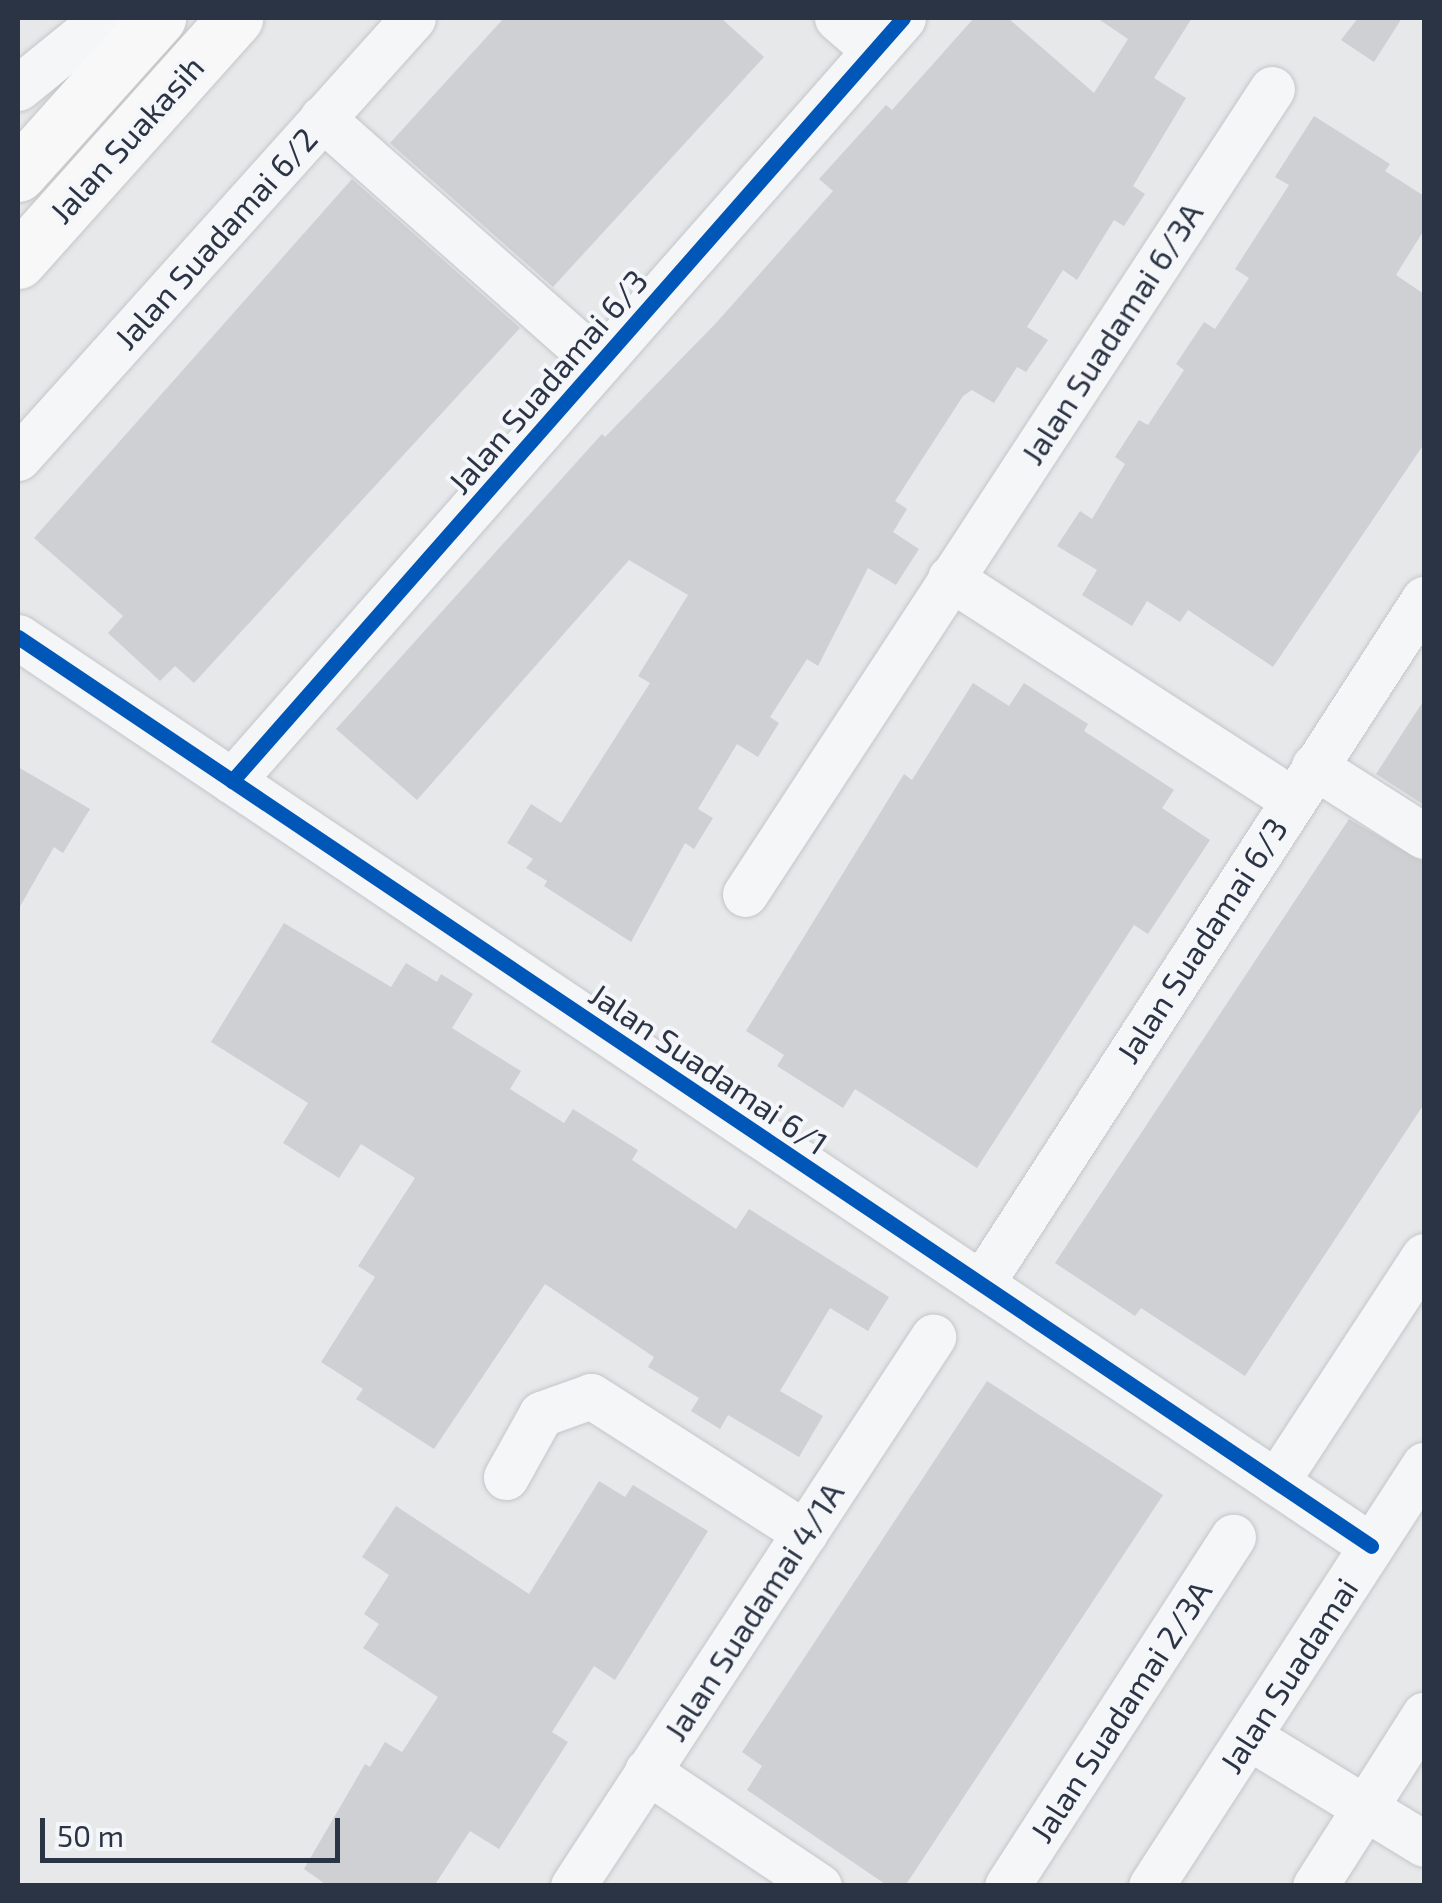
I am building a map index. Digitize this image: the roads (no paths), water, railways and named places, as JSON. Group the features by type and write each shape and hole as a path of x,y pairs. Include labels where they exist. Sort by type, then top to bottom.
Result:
{"main road":[{"name":"Jalan Suakasih","path":"18,174 158,18"},
{"name":"Jalan Suakasih","path":"18,262 235,18"}],"street":[{"path":"18,88 104,18"},
{"name":"Jalan Suadamai 6/2","path":"18,458 413,18"},
{"path":"837,18 889,34"},
{"name":"Jalan Suadamai 6/3","path":"232,781 889,34"},
{"name":"Jalan Suadamai 6/3A","path":"746,894 1272,88"},
{"path":"322,118 599,364"},
{"path":"950,578 1303,782 1424,836"},
{"name":"Jalan Suadamai 6/3","path":"981,1284 1424,599"},
{"name":"Jalan Suadamai 6/1","path":"18,637 1370,1546"},
{"path":"1276,1482 1424,1256"},
{"name":"Jalan Suadamai 4/1A","path":"573,1886 933,1337"},
{"path":"506,1477 540,1414 591,1396 804,1533"},
{"name":"Jalan Suadamai","path":"1151,1886 1424,1465"},
{"name":"Jalan Suadamai 2/3A","path":"1006,1886 1234,1537"},
{"path":"1315,1886 1363,1805 1424,1715"},
{"path":"1249,1738 1424,1844"},
{"path":"647,1770 819,1886"}]}
